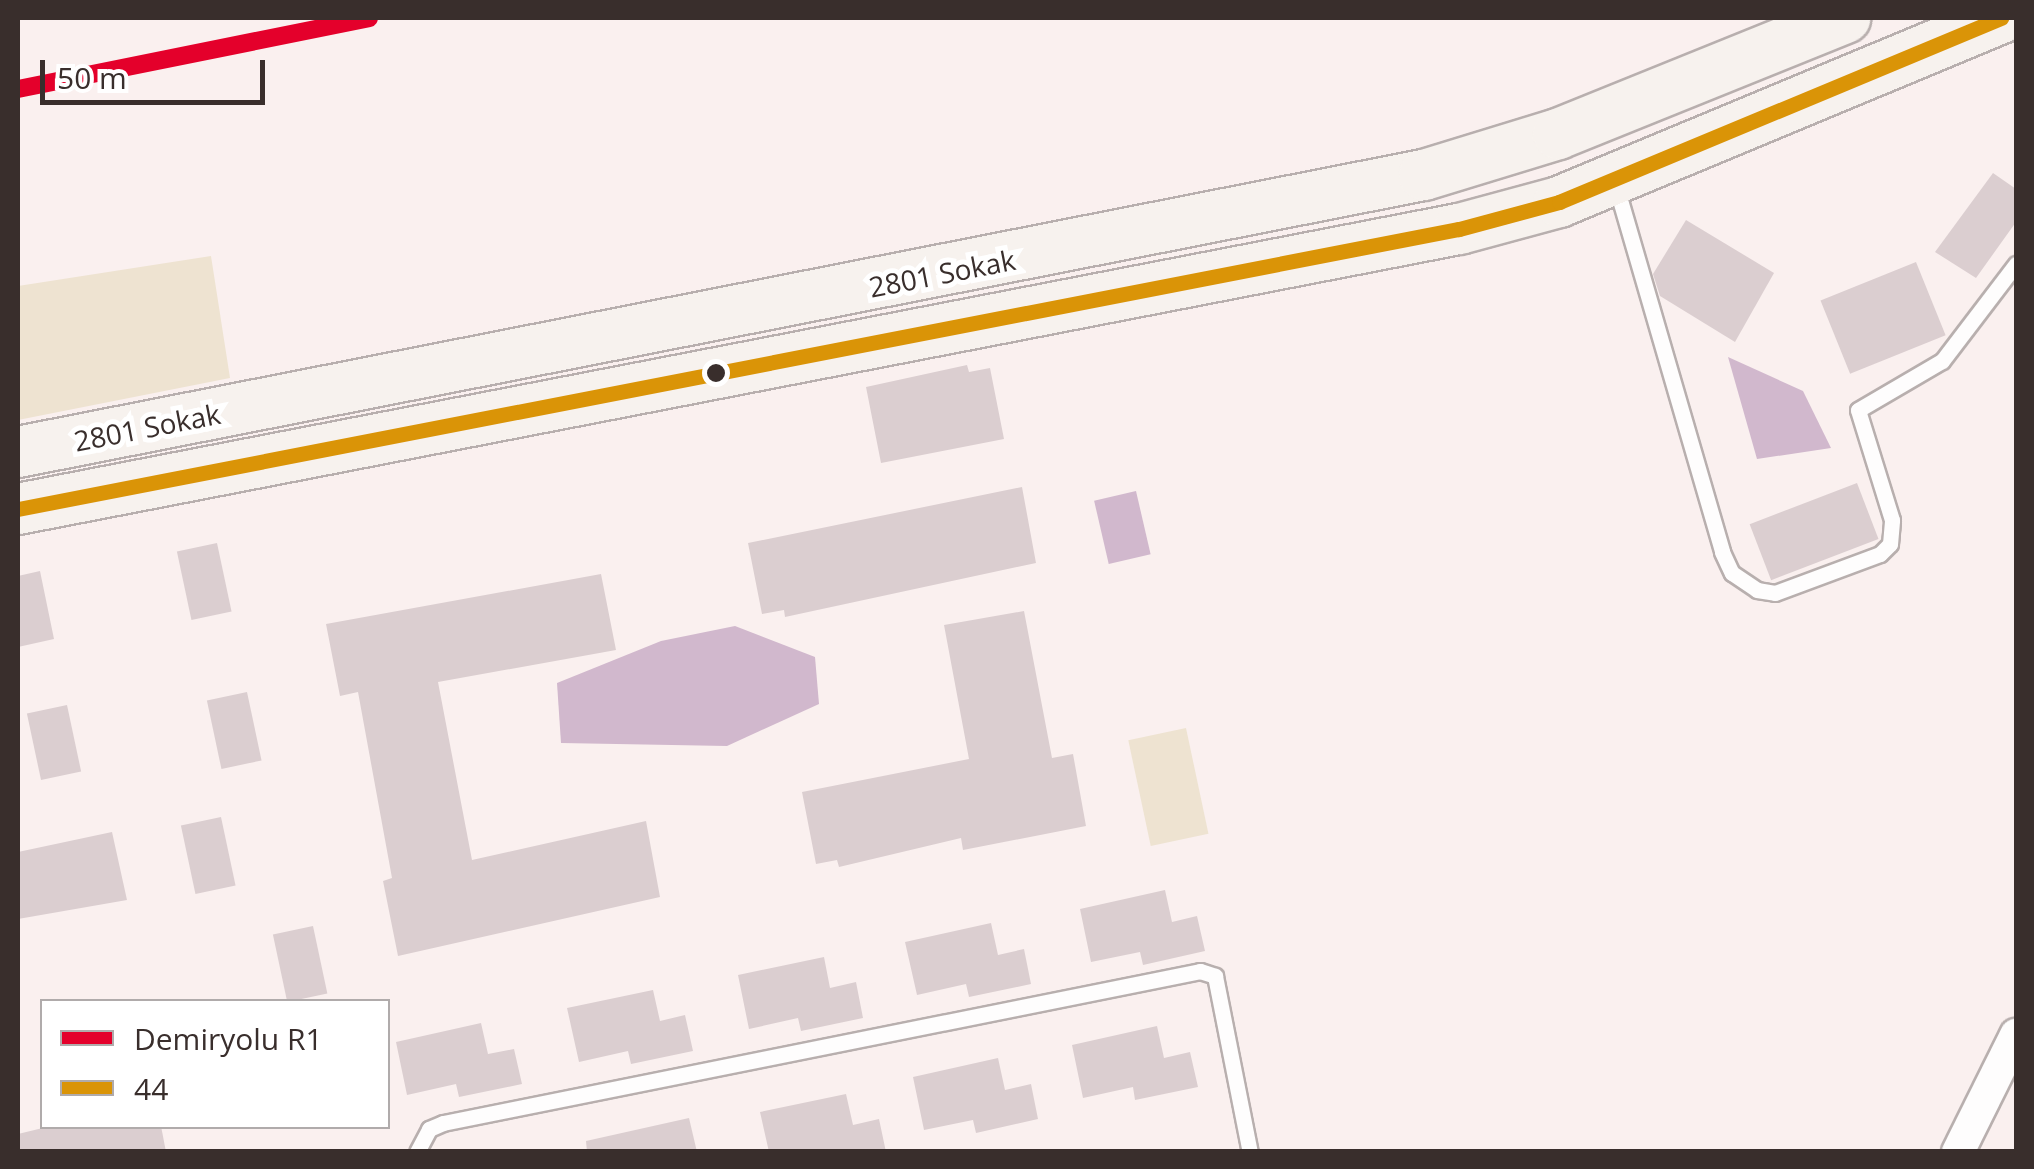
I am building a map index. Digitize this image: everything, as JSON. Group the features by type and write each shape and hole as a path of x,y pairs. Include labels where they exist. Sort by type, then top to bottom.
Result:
{"main road":[{"name":"2801 Sokak","path":"18,452 1424,175 1558,134 1845,18"},
{"name":"2801 Sokak","path":"18,509 1345,253 1558,202 2003,23"}],"street":[{"path":"1958,1152 2016,1036"}],"lane":[{"path":"1614,178 1722,552 1732,574 1757,590 1774,593 1880,554 1890,544 1892,520 1857,421 1858,410 1942,361 2016,264"},
{"path":"417,1152 429,1129 443,1123 1200,971 1215,976 1250,1152"}],"shaded area":[{"path":"211,256 230,378 18,420 18,286"},
{"path":"1728,357 1803,391 1831,448 1757,459"},
{"path":"1136,491 1151,554 1109,564 1094,501"},
{"path":"735,626 815,657 819,704 727,746 561,743 557,683 661,641"},
{"path":"1186,728 1208,834 1151,846 1128,740"}],"building":[{"path":"1993,173 2016,189 2016,222 1976,278 1935,252"},
{"path":"1686,220 1774,273 1735,342 1660,296 1653,274"},
{"path":"1916,262 1946,335 1850,374 1821,301"},
{"path":"967,365 969,372 990,368 1004,439 881,463 866,387"},
{"path":"1857,483 1879,539 1771,580 1750,524"},
{"path":"1022,487 1036,563 785,617 784,610 762,614 748,543"},
{"path":"217,543 232,611 191,620 177,552"},
{"path":"40,571 54,639 18,647 18,576"},
{"path":"601,574 616,650 438,682 472,860 646,821 660,897 398,956 383,881 392,878 358,692 340,696 326,624"},
{"path":"1024,611 1052,758 1073,754 1086,826 963,850 961,838 839,867 837,860 816,864 802,792 969,759 944,625"},
{"path":"247,692 262,760 221,769 207,701"},
{"path":"67,705 81,772 41,780 27,714"},
{"path":"221,817 236,885 195,894 181,826"},
{"path":"112,832 127,900 18,919 18,852"},
{"path":"1165,890 1172,922 1197,916 1205,951 1143,965 1140,952 1091,962 1080,909"},
{"path":"991,923 998,955 1024,949 1031,984 969,997 966,984 917,995 905,942"},
{"path":"313,926 327,993 287,999 273,935"},
{"path":"824,957 830,988 856,982 863,1018 801,1031 798,1018 749,1029 738,975"},
{"path":"653,990 660,1021 685,1015 693,1051 631,1064 628,1051 579,1062 567,1008"},
{"path":"481,1023 488,1054 514,1049 522,1084 459,1097 456,1084 407,1095 396,1042"},
{"path":"1157,1026 1164,1058 1190,1052 1198,1087 1135,1100 1133,1087 1083,1098 1072,1045"},
{"path":"998,1058 1005,1090 1031,1084 1038,1119 976,1133 973,1120 924,1130 913,1077"},
{"path":"846,1094 853,1125 879,1119 886,1152 769,1152 760,1112"},
{"path":"689,1118 697,1152 587,1152 586,1141"},
{"path":"40,1129 162,1129 166,1152 18,1152 18,1134"}],"rail line":[{"name":"R1","path":"18,89 369,18"}],"transit line":[{"name":"44","path":"18,509 1459,229 1559,202 2001,18"}]}
